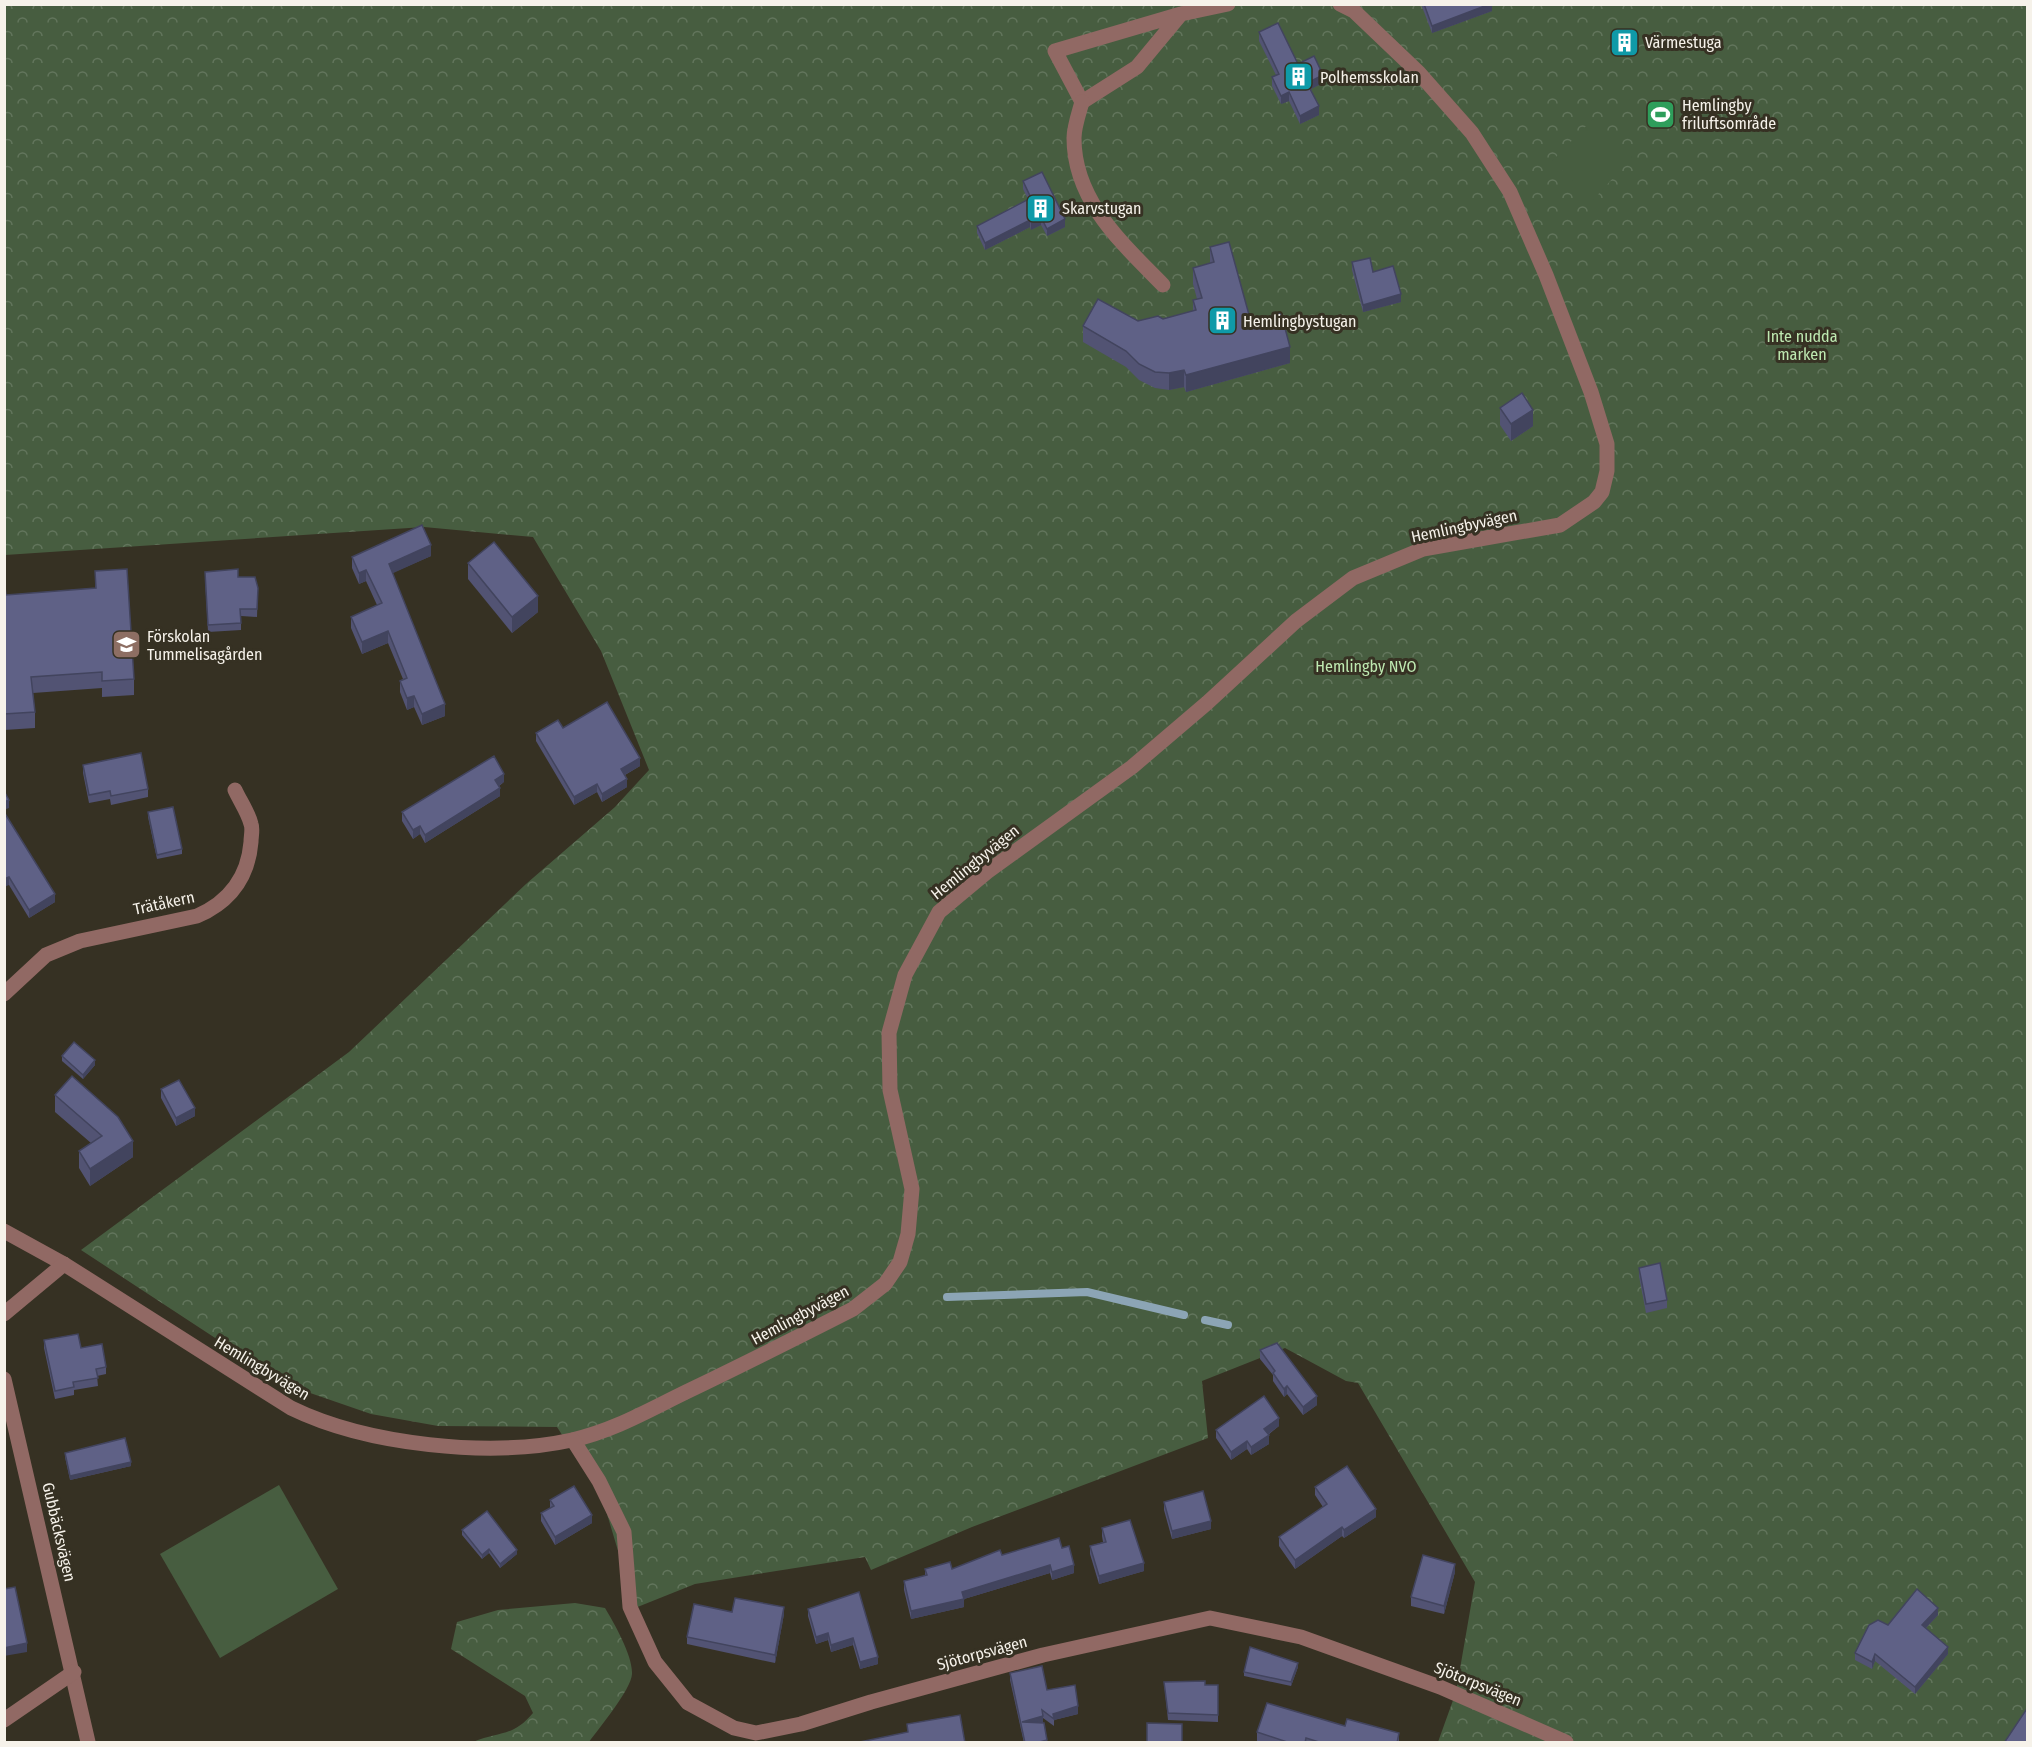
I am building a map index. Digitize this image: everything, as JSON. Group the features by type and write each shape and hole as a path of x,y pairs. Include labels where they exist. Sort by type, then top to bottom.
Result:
{"street":[{"path":"1163,285 1119,241 1092,206 1080,180 1074,136 1082,102 1055,51 1181,14 1228,4"},
{"name":"Hemlingbyvägen","path":"4,1231 64,1263 291,1408 315,1420 401,1442 516,1447 573,1440 631,1420 761,1356 854,1309 885,1284 900,1262 908,1234 912,1190 890,1090 889,1033 905,975 939,912 987,872 1132,767 1207,703 1296,621 1353,578 1423,549 1560,525 1594,502 1602,492 1607,471 1607,444 1591,392 1546,275 1510,192 1472,133 1419,73 1354,11 1340,4"},
{"path":"1082,102 1137,67 1181,14"},
{"name":"Trätåkern","path":"4,994 46,955 80,941 197,916 213,910 230,896 241,880 250,856 252,826 235,790"},
{"path":"4,1314 64,1263"},
{"name":"Gubbäcksvägen","path":"4,1379 7,1401 74,1672 88,1743"},
{"name":"Sjötorpsvägen","path":"573,1440 599,1481 624,1532 630,1607 655,1662 688,1703 734,1728 756,1733 801,1724 871,1702 1042,1655 1210,1618 1301,1637 1440,1687 1566,1743"},
{"path":"4,1720 74,1672"}],"green space":[{"name":"Hemlingby NVO","path":"5,5 2027,5 2027,1742 1438,1742 1456,1692 1475,1582 1358,1383 1346,1381 1285,1348 1202,1381 1208,1438 972,1527 871,1570 865,1557 695,1584 635,1608 602,1497 557,1427 438,1426 371,1414 287,1385 81,1250 349,1052 526,884 615,807 649,770 601,651 533,537 424,527 5,555"},
{"path":"1593,119 1632,157 1593,200 1552,161"},
{"path":"279,1485 338,1589 220,1658 160,1554"},
{"path":"575,1603 605,1608 629,1658 632,1674 630,1681 607,1719 589,1742 473,1742 512,1730 526,1721 533,1713 525,1696 451,1649 457,1622 498,1610"}],"building":[{"path":"1424,4 1490,4 1432,26"},
{"name":"Polhemsskolan","path":"1278,23 1298,64 1314,56 1323,75 1307,83 1319,106 1300,116 1289,92 1281,96 1272,77 1279,74 1259,32"},
{"path":"1042,172 1065,219 1047,229 1041,217 1031,222 1030,220 985,243 977,226 1031,198 1023,181"},
{"name":"Hemlingbystugan","path":"1229,242 1251,322 1281,313 1290,347 1186,375 1184,370 1169,373 1155,372 1139,364 1126,351 1083,326 1098,299 1138,321 1158,316 1163,319 1196,310 1193,300 1202,298 1193,268 1214,262 1210,247"},
{"path":"1370,258 1373,272 1393,266 1401,294 1363,305 1352,262"},
{"path":"1522,393 1533,410 1511,424 1500,408"},
{"path":"422,525 431,545 389,564 445,704 422,714 414,696 407,698 400,681 407,678 388,631 362,642 351,617 382,603 366,570 359,573 352,557"},
{"path":"494,542 538,596 512,617 468,563"},
{"path":"127,569 134,679 102,681 102,672 31,677 35,712 4,714 4,578 6,595 96,588 95,571"},
{"path":"238,569 238,577 255,577 258,588 257,609 240,609 241,623 208,625 205,572"},
{"path":"607,702 640,758 621,769 627,779 602,794 597,784 574,797 536,733 558,720 563,728"},
{"path":"141,753 148,789 111,796 110,791 89,795 83,765"},
{"path":"494,756 504,774 495,780 500,788 425,835 420,826 413,830 402,812"},
{"path":"4,791 9,800 4,802"},
{"path":"173,807 182,849 157,855 148,812"},
{"path":"4,812 55,894 29,910 9,877 4,879"},
{"path":"74,1042 95,1060 83,1075 62,1056"},
{"path":"72,1076 118,1117 133,1141 90,1169 79,1151 102,1136 55,1095"},
{"path":"179,1080 195,1108 176,1118 161,1089"},
{"path":"1660,1263 1667,1300 1646,1304 1639,1268"},
{"path":"78,1334 81,1348 102,1344 106,1367 96,1369 98,1378 73,1382 74,1387 55,1391 44,1340"},
{"path":"1277,1343 1317,1396 1303,1407 1287,1386 1284,1389 1260,1350"},
{"path":"1264,1396 1279,1418 1264,1429 1269,1435 1251,1447 1247,1441 1231,1452 1216,1430"},
{"path":"125,1438 131,1462 70,1476 65,1453"},
{"path":"1347,1466 1376,1509 1344,1530 1342,1527 1295,1560 1279,1537 1327,1504 1315,1487"},
{"path":"574,1486 592,1515 555,1537 541,1513 554,1506 550,1500"},
{"path":"1203,1491 1211,1521 1172,1531 1164,1502"},
{"path":"487,1511 517,1550 500,1564 489,1549 482,1555 462,1530"},
{"path":"1130,1520 1144,1563 1099,1576 1090,1546 1106,1542 1102,1528"},
{"path":"1059,1538 1062,1548 1069,1546 1074,1565 1052,1572 1050,1565 962,1592 964,1599 911,1611 904,1581 927,1575 925,1569 950,1562 952,1569 1000,1550 1002,1555"},
{"path":"1423,1555 1455,1564 1444,1606 1411,1597"},
{"path":"15,1587 27,1643 4,1648 4,1589"},
{"path":"1917,1589 1938,1608 1922,1625 1948,1647 1915,1687 1875,1654 1872,1662 1855,1653 1869,1625 1878,1620 1888,1625"},
{"path":"859,1592 878,1657 860,1662 853,1638 831,1645 828,1633 816,1637 808,1609"},
{"path":"735,1598 784,1607 775,1655 687,1637 694,1604 732,1612"},
{"path":"1250,1647 1298,1663 1291,1682 1244,1672"},
{"path":"1042,1666 1047,1690 1075,1685 1078,1706 1053,1714 1054,1719 1042,1710 1043,1716 1022,1722 1044,1723 1047,1740 1025,1743 1010,1673"},
{"path":"1205,1681 1205,1685 1218,1685 1218,1715 1168,1713 1164,1682"},
{"path":"1267,1703 1345,1726 1347,1719 1399,1733 1397,1743 1322,1743 1306,1738 1305,1743 1290,1743 1257,1732"},
{"path":"2028,1707 2028,1743 2004,1743"},
{"path":"960,1715 965,1743 855,1743 908,1732 907,1724"},
{"path":"1147,1723 1182,1724 1182,1743 1147,1743"}],"waterway":[{"path":"947,1297 1087,1292 1184,1315"},
{"path":"1205,1320 1228,1325"}],"place":[{"name":"Värmestuga","path":"1624,42"},
{"name":"Polhemsskolan","path":"1299,77"},
{"name":"Hemlingby friluftsområde","path":"1661,114"},
{"name":"Skarvstugan","path":"1041,208"},
{"name":"Hemlingbystugan","path":"1222,321"},
{"name":"Förskolan Tummelisagården","path":"126,645"}],"park label":[{"name":"Inte nudda marken","path":"1802,345"}]}
